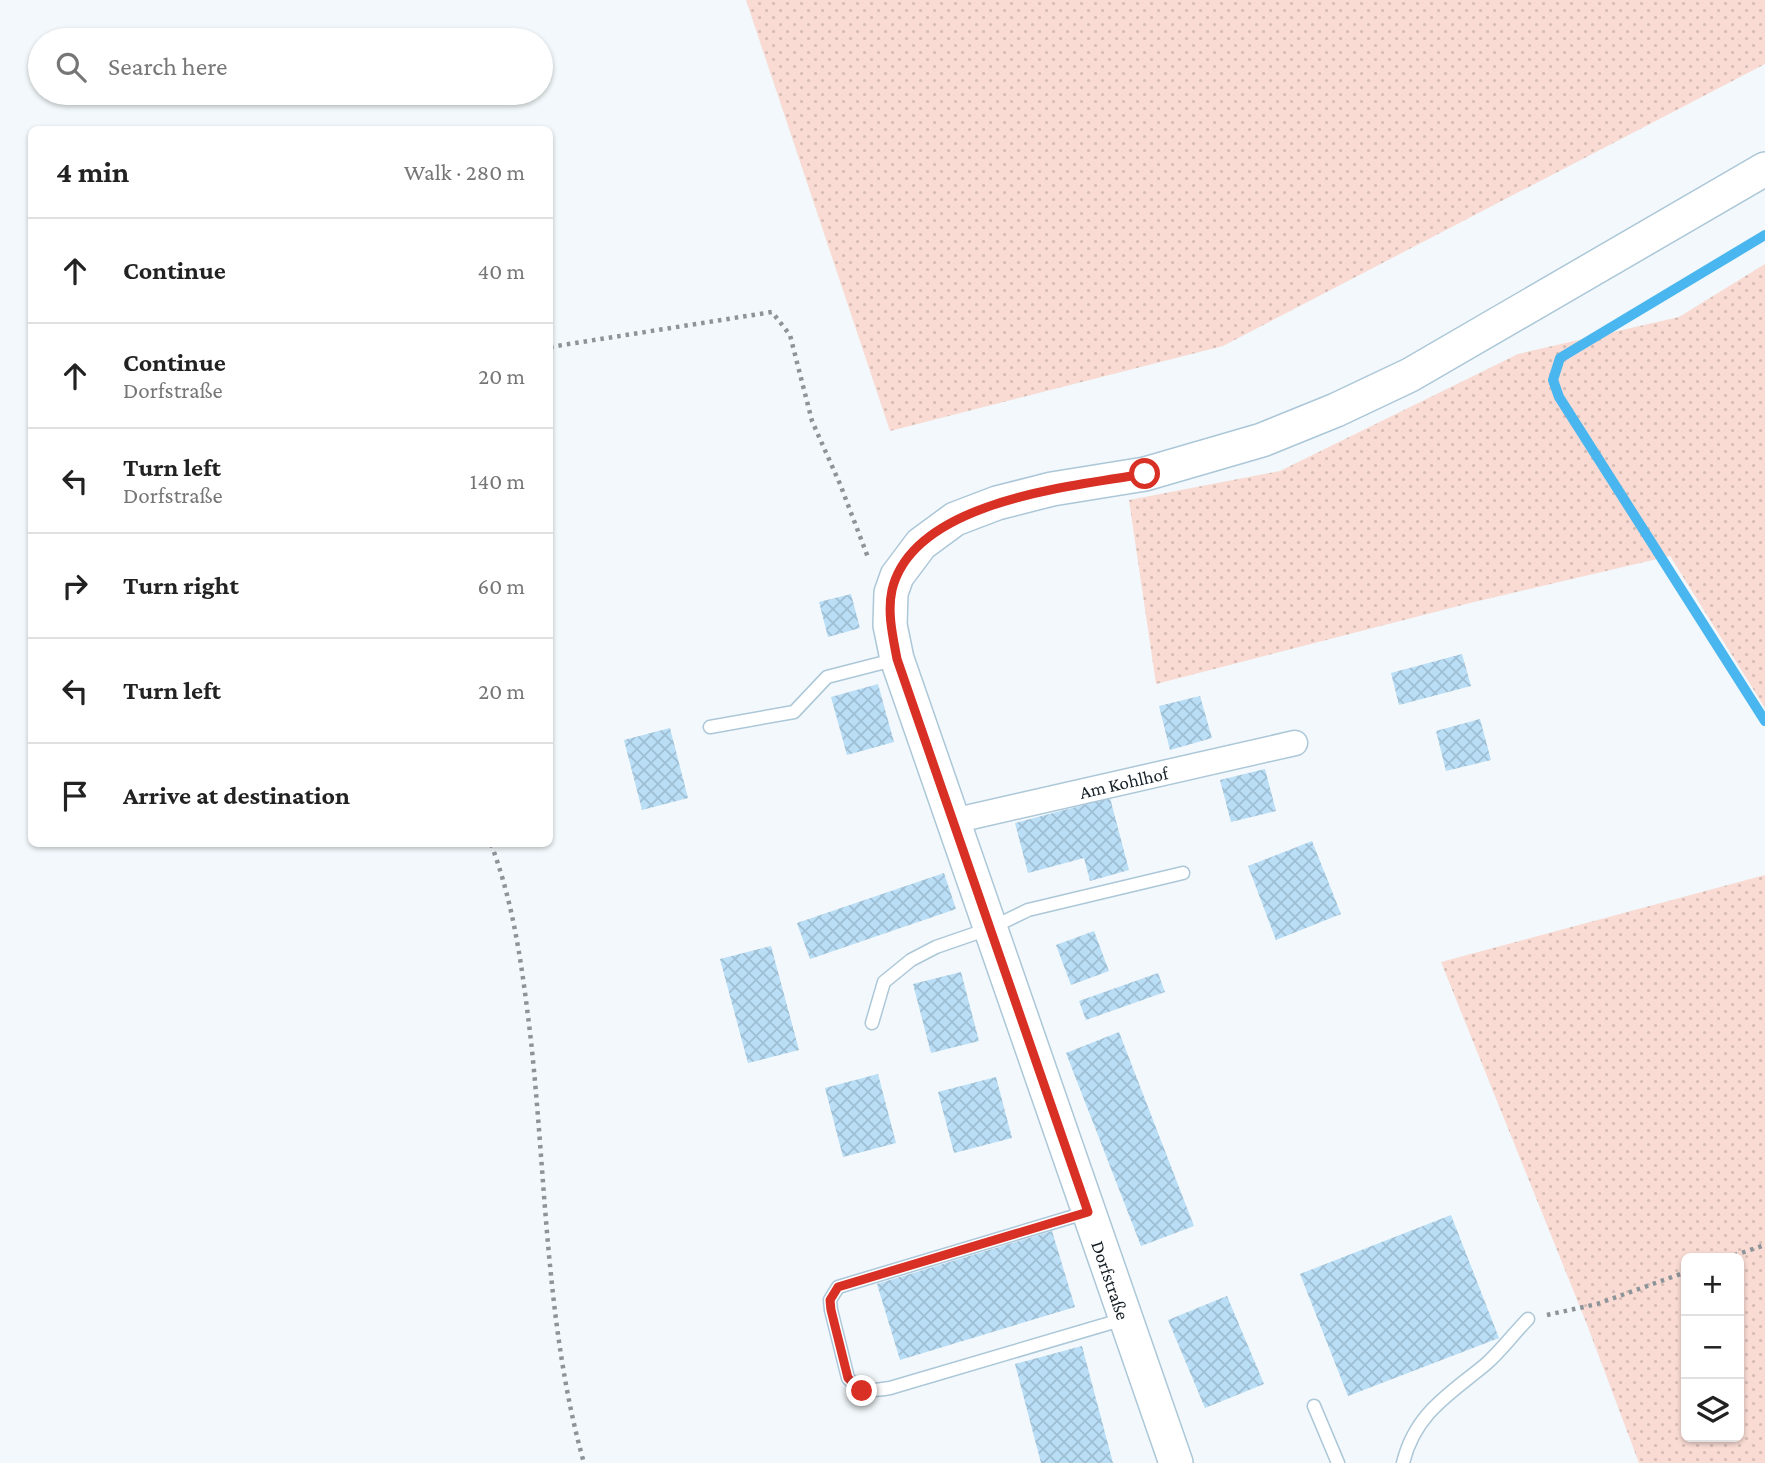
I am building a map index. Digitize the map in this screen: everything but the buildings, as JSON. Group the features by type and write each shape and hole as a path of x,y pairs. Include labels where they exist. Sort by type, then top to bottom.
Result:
{"main road":[{"name":"Dorfstraße","path":"1176,1463 897,659 890,625 891,593 897,576 921,544 955,519 997,503 1052,489 1158,471 1262,440 1336,410 1410,375 1765,169"}],"street":[{"name":"Am Kohlhof","path":"953,821 1295,743"}],"lane":[{"path":"710,727 794,712 827,677 897,659"},
{"path":"872,1023 884,982 911,960 936,947 991,928 1028,910 1183,873"},
{"path":"1088,1212 838,1287 830,1300 831,1310 848,1378 862,1391 890,1388 1125,1319"},
{"path":"1403,1463 1422,1421 1441,1399 1489,1362 1528,1320"},
{"path":"1314,1406 1338,1463"}],"path":[{"path":"553,347 772,312 790,335 812,421 840,484 871,566 891,593"},
{"path":"492,847 504,878 522,963 538,1106 551,1273 576,1437 584,1463"},
{"path":"1741,1253 1765,1245"},
{"path":"1528,1320 1597,1304 1681,1274"}],"shaded area":[{"path":"746,0 1765,0 1765,64 1223,346 890,431"},
{"path":"1765,264 1765,708 1670,556 1470,603 1156,684 1129,500 1280,471 1518,354 1679,317"},
{"path":"1765,875 1765,1463 1639,1463 1586,1322 1441,962"}],"waterway":[{"path":"1765,235 1560,358 1553,380 1559,397 1765,721"}],"route":[{"path":"862,1391 848,1378 831,1310 830,1300 838,1287 1088,1212 897,659 890,625 891,593 907,560 921,544 955,519 997,503 1052,489 1145,474"}]}
